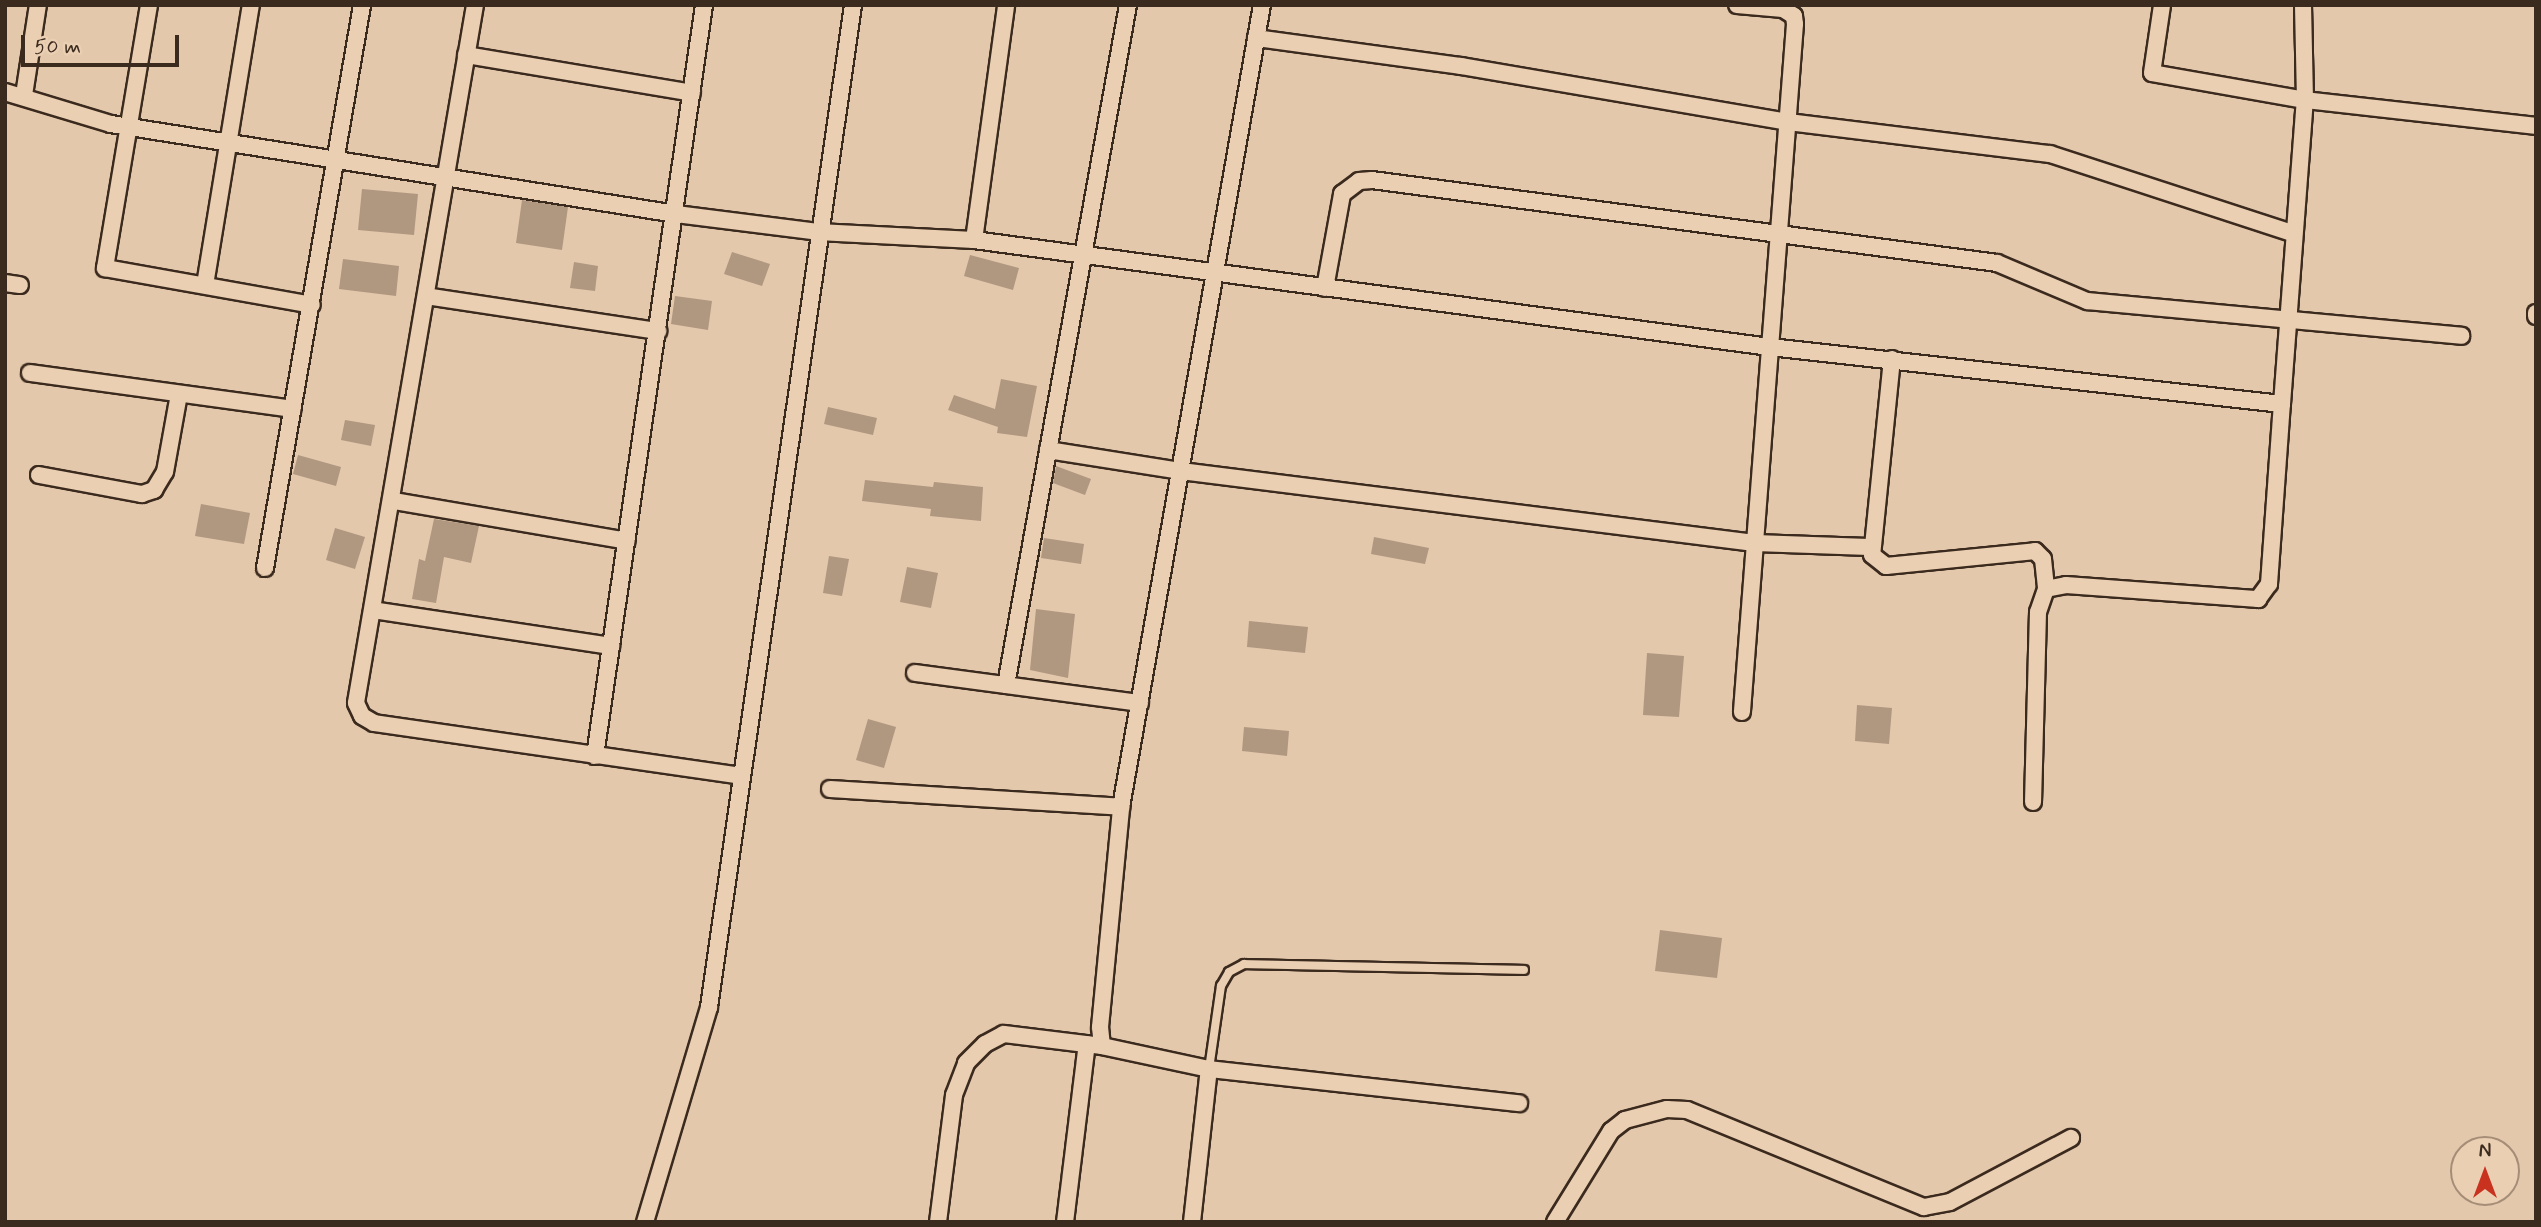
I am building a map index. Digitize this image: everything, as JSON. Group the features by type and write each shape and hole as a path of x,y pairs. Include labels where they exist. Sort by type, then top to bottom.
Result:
{"street":[{"path":"24,95 37,5"},
{"path":"149,5 106,268 312,305"},
{"path":"205,285 251,5"},
{"path":"265,568 362,5"},
{"path":"475,5 394,501 356,703 362,716 374,723 740,776"},
{"path":"595,756 676,214 704,5"},
{"path":"645,1222 709,1007 818,232 853,5"},
{"path":"974,240 1006,5"},
{"path":"1006,685 1128,5"},
{"path":"1065,1222 1094,1045 1100,1027 1121,807 1262,5"},
{"path":"1737,5 1783,9 1794,16 1781,235 1742,712"},
{"path":"2162,5 2152,73 2305,100 2536,126"},
{"path":"2046,589 2066,585 2258,599 2269,584 2290,317 2292,233 2305,100 2303,5"},
{"path":"1256,38 1461,66 1788,122 2073,159 2292,233"},
{"path":"466,55 692,93"},
{"path":"5,92 24,95 131,127 676,214 818,232 974,240 1770,347 2282,404"},
{"path":"1325,288 1342,194 1359,181 1372,180 1997,263 2087,301 2290,317 2461,336"},
{"path":"426,296 658,331"},
{"path":"1892,359 1869,547 1878,563 1886,566 2035,551 2043,559 2046,589 2038,612 2033,802"},
{"path":"30,373 293,409"},
{"path":"39,475 142,494 154,490 165,472 179,394"},
{"path":"1048,450 1181,471 1755,543 1869,547"},
{"path":"394,501 627,541"},
{"path":"373,610 611,646"},
{"path":"915,673 1140,703"},
{"path":"830,789 1121,807"},
{"path":"938,1222 954,1095 966,1063 985,1044 1004,1034 1094,1045 1209,1069 1519,1103"},
{"path":"1192,1222 1209,1069"},
{"path":"1555,1222 1611,1131 1625,1120 1667,1109 1687,1110 1924,1207 1950,1202 2071,1138"}],"lane":[{"path":"1209,1069 1221,986 1228,972 1244,964 1524,970"}],"building":[{"path":"362,189 418,194 414,235 358,230"},
{"path":"522,200 568,207 562,250 516,243"},
{"path":"732,252 770,264 762,286 724,274"},
{"path":"970,255 1019,268 1013,290 964,276"},
{"path":"343,259 399,266 396,296 339,289"},
{"path":"574,262 598,266 595,291 570,288"},
{"path":"675,296 712,301 708,330 671,324"},
{"path":"1001,379 1037,386 1027,437 997,433 998,427 948,410 954,395 995,409"},
{"path":"828,407 877,418 873,435 824,424"},
{"path":"345,420 375,425 371,446 341,440"},
{"path":"298,455 341,467 336,486 293,474"},
{"path":"1056,466 1091,479 1085,495 1053,483"},
{"path":"865,480 933,487 934,482 983,487 981,521 930,516 931,509 862,501"},
{"path":"201,504 250,513 244,544 195,536"},
{"path":"434,519 479,526 471,563 444,557 436,603 412,599 419,559 425,561"},
{"path":"335,528 365,537 355,569 326,560"},
{"path":"1374,537 1429,548 1425,564 1371,554"},
{"path":"1044,538 1084,544 1081,564 1041,558"},
{"path":"829,556 849,559 842,596 823,593"},
{"path":"907,567 938,573 931,608 900,602"},
{"path":"1036,609 1075,614 1068,678 1030,670"},
{"path":"1249,621 1308,627 1305,653 1247,647"},
{"path":"1647,653 1684,656 1679,717 1643,715"},
{"path":"1857,705 1892,708 1889,744 1855,741"},
{"path":"868,719 896,727 884,768 856,760"},
{"path":"1244,727 1289,731 1287,756 1242,751"},
{"path":"1660,930 1722,938 1717,978 1655,971"}]}
